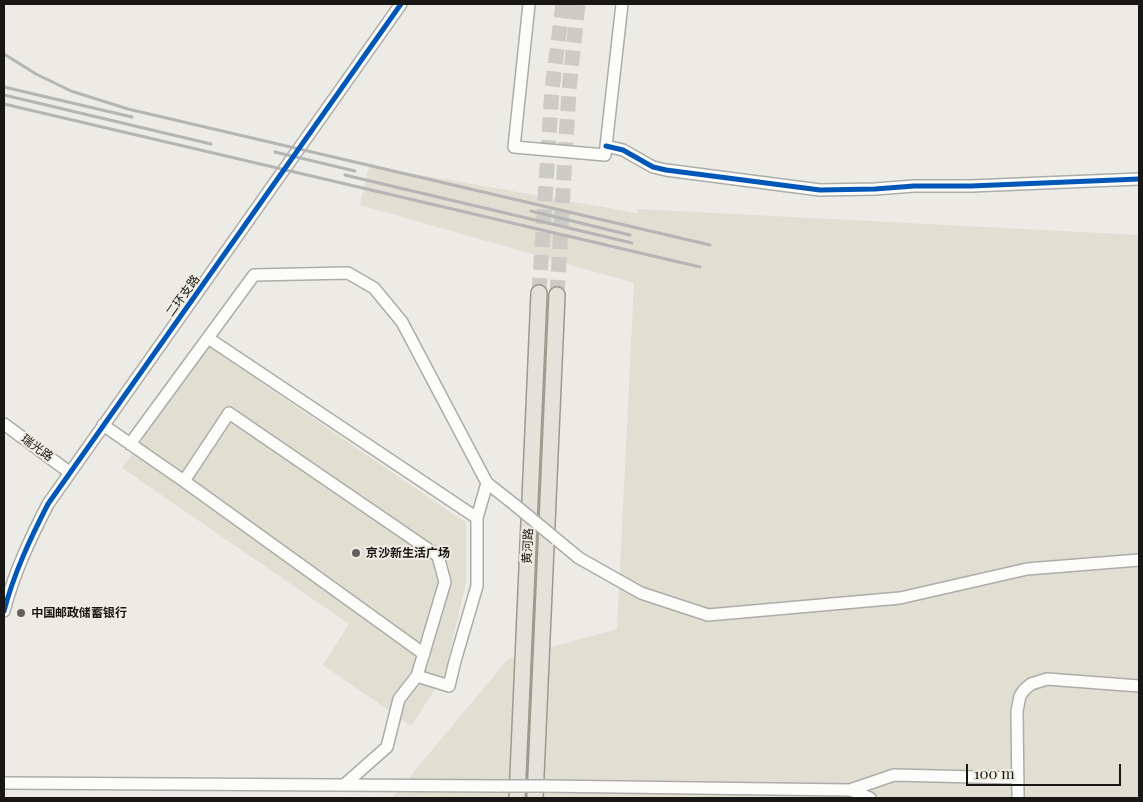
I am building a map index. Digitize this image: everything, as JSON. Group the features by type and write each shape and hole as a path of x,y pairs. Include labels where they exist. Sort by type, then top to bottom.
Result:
{"main road":[{"name":"黄河路","path":"517,798 539,293"},
{"name":"黄河路","path":"540,792 557,294"}],"street":[{"name":"二环支路","path":"4,611 10,586 28,543 48,504 102,425 307,140 402,4"},
{"path":"529,4 514,147 605,155 622,4"},
{"path":"606,146 623,150 653,167 666,170 820,190 1139,179"},
{"path":"130,444 254,275 348,272 374,288 402,322 488,483 579,558 641,593 708,615 900,598 1027,569 1139,560"},
{"path":"208,338 477,518"},
{"path":"184,481 230,413 438,556 445,582 417,676 399,700 387,747 344,785"},
{"name":"瑞光路","path":"4,424 69,472"},
{"path":"102,425 184,481 424,654"},
{"path":"417,676 449,686 477,586 477,518 488,483"},
{"path":"1018,798 1017,711 1020,696 1024,690 1031,684 1047,679 1139,686"},
{"path":"4,783 499,786 540,792 850,790 894,775 1018,778"},
{"path":"850,790 870,798"}],"shaded area":[{"path":"369,166 637,213 637,209 1139,235 1139,798 392,798 508,659 617,629 634,283 360,205"},
{"name":"京沙新生活广场","path":"209,347 466,523 466,583 444,676 411,726 323,665 349,624 122,468"}],"tunnel":[{"path":"539,293 552,89 563,4"},
{"path":"557,295 569,90 578,4"}],"railway":[{"path":"4,54 36,74 71,91 128,109 710,245"},
{"path":"4,87 132,117"},
{"path":"4,95 211,144"},
{"path":"4,104 700,267"},
{"path":"275,152 355,171"},
{"path":"345,175 632,243"},
{"path":"531,211 630,235"}],"cycle path":[{"path":"4,611 23,556 48,504 401,4"},
{"path":"606,146 623,150 653,167 666,170 820,190 1139,179"}],"place":[{"name":"京沙新生活广场","path":"356,553"},
{"name":"中国邮政储蓄银行","path":"21,613"}]}
